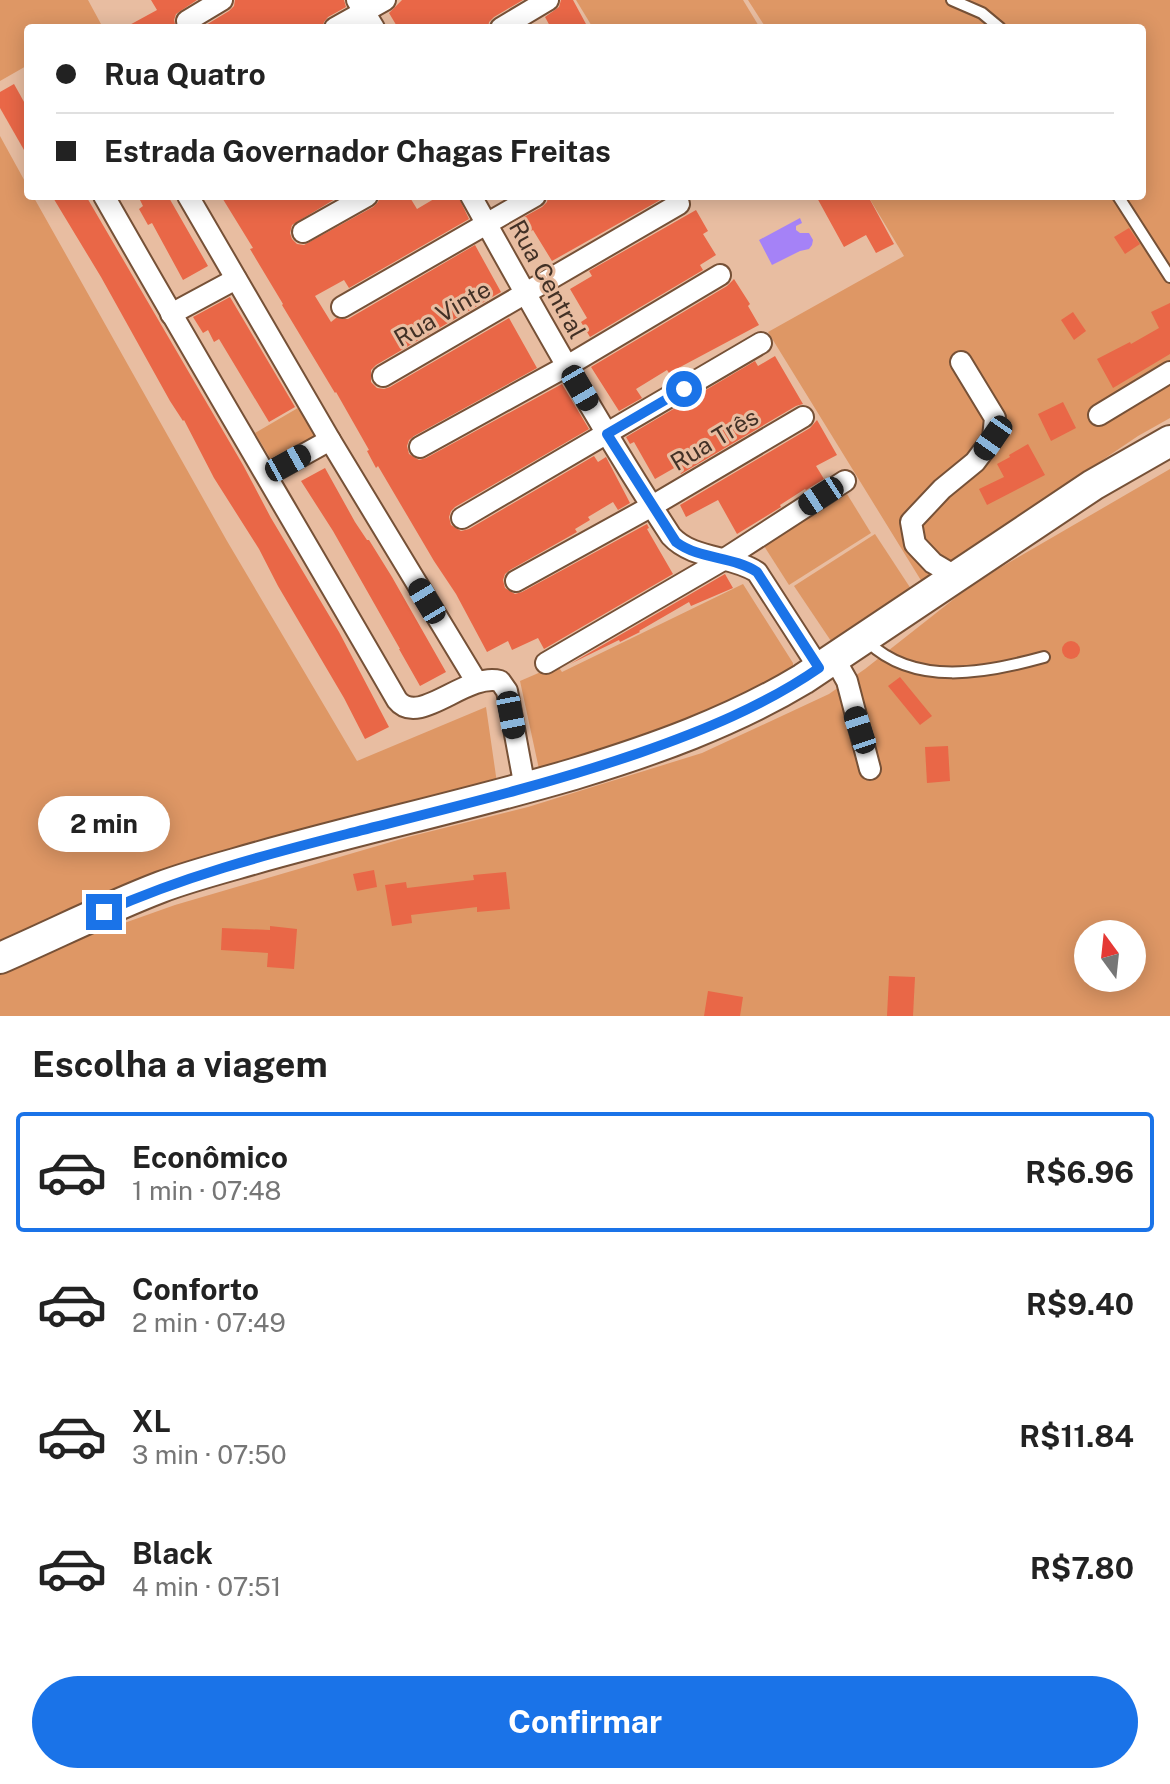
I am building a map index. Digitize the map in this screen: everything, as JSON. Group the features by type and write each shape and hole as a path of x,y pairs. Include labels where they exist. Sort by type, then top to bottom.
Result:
{"main road":[{"path":"0,958 194,876 525,788 691,735 775,696 1093,485 1170,441"}],"street":[{"path":"187,21 222,0"},
{"path":"343,24 385,0"},
{"path":"508,24 548,0"},
{"path":"106,200 402,706 410,709 427,706 476,681 496,680 503,684 507,691 525,788"},
{"path":"190,200 330,440 476,681"},
{"path":"303,232 360,200"},
{"name":"Rua Central","path":"473,200 607,434 671,536 682,546 752,569 827,663 847,681 870,769"},
{"path":"342,307 528,200"},
{"name":"Rua Vinte","path":"383,376 679,204"},
{"path":"420,447 567,366 720,275"},
{"path":"171,314 236,279"},
{"path":"462,518 761,343"},
{"path":"955,576 933,563 915,544 911,522 942,489 975,462 993,438 995,418 961,362"},
{"path":"1099,415 1170,372"},
{"name":"Rua Três","path":"516,581 803,417"},
{"path":"267,475 330,440"},
{"path":"546,663 723,560 845,481"}],"lane":[{"path":"952,0 982,13 995,24"},
{"path":"1121,200 1170,277"},
{"path":"863,638 891,659 938,672 981,670 1044,657"}],"shaded area":[{"path":"0,0 88,0 101,24 24,24 24,67 0,81"},
{"path":"576,0 743,0 758,24 591,24"},
{"path":"748,0 1170,0 1170,418 1138,436 922,582 768,332 904,256 870,200 1146,200 1146,24 763,24"},
{"path":"0,136 24,180 24,200 35,200 227,541 357,761 486,707 497,783 0,949"},
{"path":"800,218 802,223 796,226 796,230 809,233 812,245 772,265 759,240"},
{"path":"303,405 320,435 273,463 255,433"},
{"path":"1170,469 1170,1016 0,1016 0,972 65,944 175,905 408,837 528,807 702,753 829,694 959,595"},
{"path":"847,494 871,533 789,585 764,546"},
{"path":"875,534 913,592 833,644 794,586"},
{"path":"743,584 793,663 793,668 776,685 670,726 539,769 520,681 557,665 562,672"}],"building":[{"path":"151,0 197,0 176,14 175,24 131,24 157,10"},
{"path":"235,0 344,0 346,7 328,17 323,24 208,24 234,6"},
{"path":"402,0 523,0 494,17 489,24 396,24 389,13"},
{"path":"561,0 573,0 586,24 549,24 545,17 559,7"},
{"path":"14,84 24,102 24,150 0,108 0,92"},
{"path":"54,200 88,200 339,632 389,727 365,739"},
{"path":"140,200 170,200 208,266 183,280 152,223 148,225 139,209 143,206"},
{"path":"223,200 333,200 292,225 292,239 304,245 373,207 379,200 411,200 417,209 432,200 460,200 469,219 349,288 344,280 315,296 331,322 336,318 348,319 475,245 501,292 376,365 371,370 371,382 377,388 390,387 509,318 537,368 414,436 407,446 409,454 419,460 426,458 562,384 589,429 455,507 449,517 451,525 461,531 469,529 594,456 598,462 606,457 630,503 618,510 613,502 588,517 590,520 575,529 577,532 510,570 503,580 505,588 515,594 522,592 647,524 673,574 544,649 538,638 512,650 508,641 487,652 456,594 378,466 376,468 336,392 250,249 253,248"},
{"path":"660,200 552,261 522,218 547,202"},
{"path":"818,200 870,200 894,244 876,253 866,235 844,247"},
{"path":"696,210 708,231 703,234 716,255 700,265 703,270 590,337 581,322 587,318 570,289 592,276 589,271"},
{"path":"1129,228 1140,244 1125,254 1114,237"},
{"path":"734,279 759,325 669,373 667,370 636,389 642,398 619,411 591,367"},
{"path":"230,297 295,407 269,422 219,339 214,342 208,330 203,333 193,317"},
{"path":"1170,303 1170,354 1113,388 1097,359 1159,328 1151,312"},
{"path":"1073,312 1086,331 1074,340 1061,320"},
{"path":"775,356 803,404 681,474 676,467 655,479 634,442 630,444 626,437 755,361 758,366"},
{"path":"1063,402 1076,428 1051,441 1038,414"},
{"path":"817,420 837,455 816,466 824,479 737,534 718,500 686,517 680,505 810,428"},
{"path":"1028,444 1045,475 987,505 979,489 1004,477 997,464"},
{"path":"325,468 446,672 420,686 333,531 301,481"},
{"path":"725,574 733,588 691,606 689,602 640,632 570,664"},
{"path":"1071,641 1080,650 1071,659 1062,650"},
{"path":"900,677 932,716 920,725 888,686"},
{"path":"948,746 950,781 927,783 925,747"},
{"path":"374,870 377,887 357,891 353,874"},
{"path":"506,872 510,909 477,912 477,907 411,915 412,923 392,926 385,885 406,882 407,888 474,880 473,875"},
{"path":"270,926 297,929 294,969 267,967 268,953 221,950 222,928 270,930"},
{"path":"889,976 915,977 913,1016 887,1016"},
{"path":"708,991 743,997 740,1016 704,1016"}],"route":[{"path":"104,912 162,887 237,863 609,763 691,735 745,711 819,668 757,572 687,549 676,542 607,434 684,389"}]}
